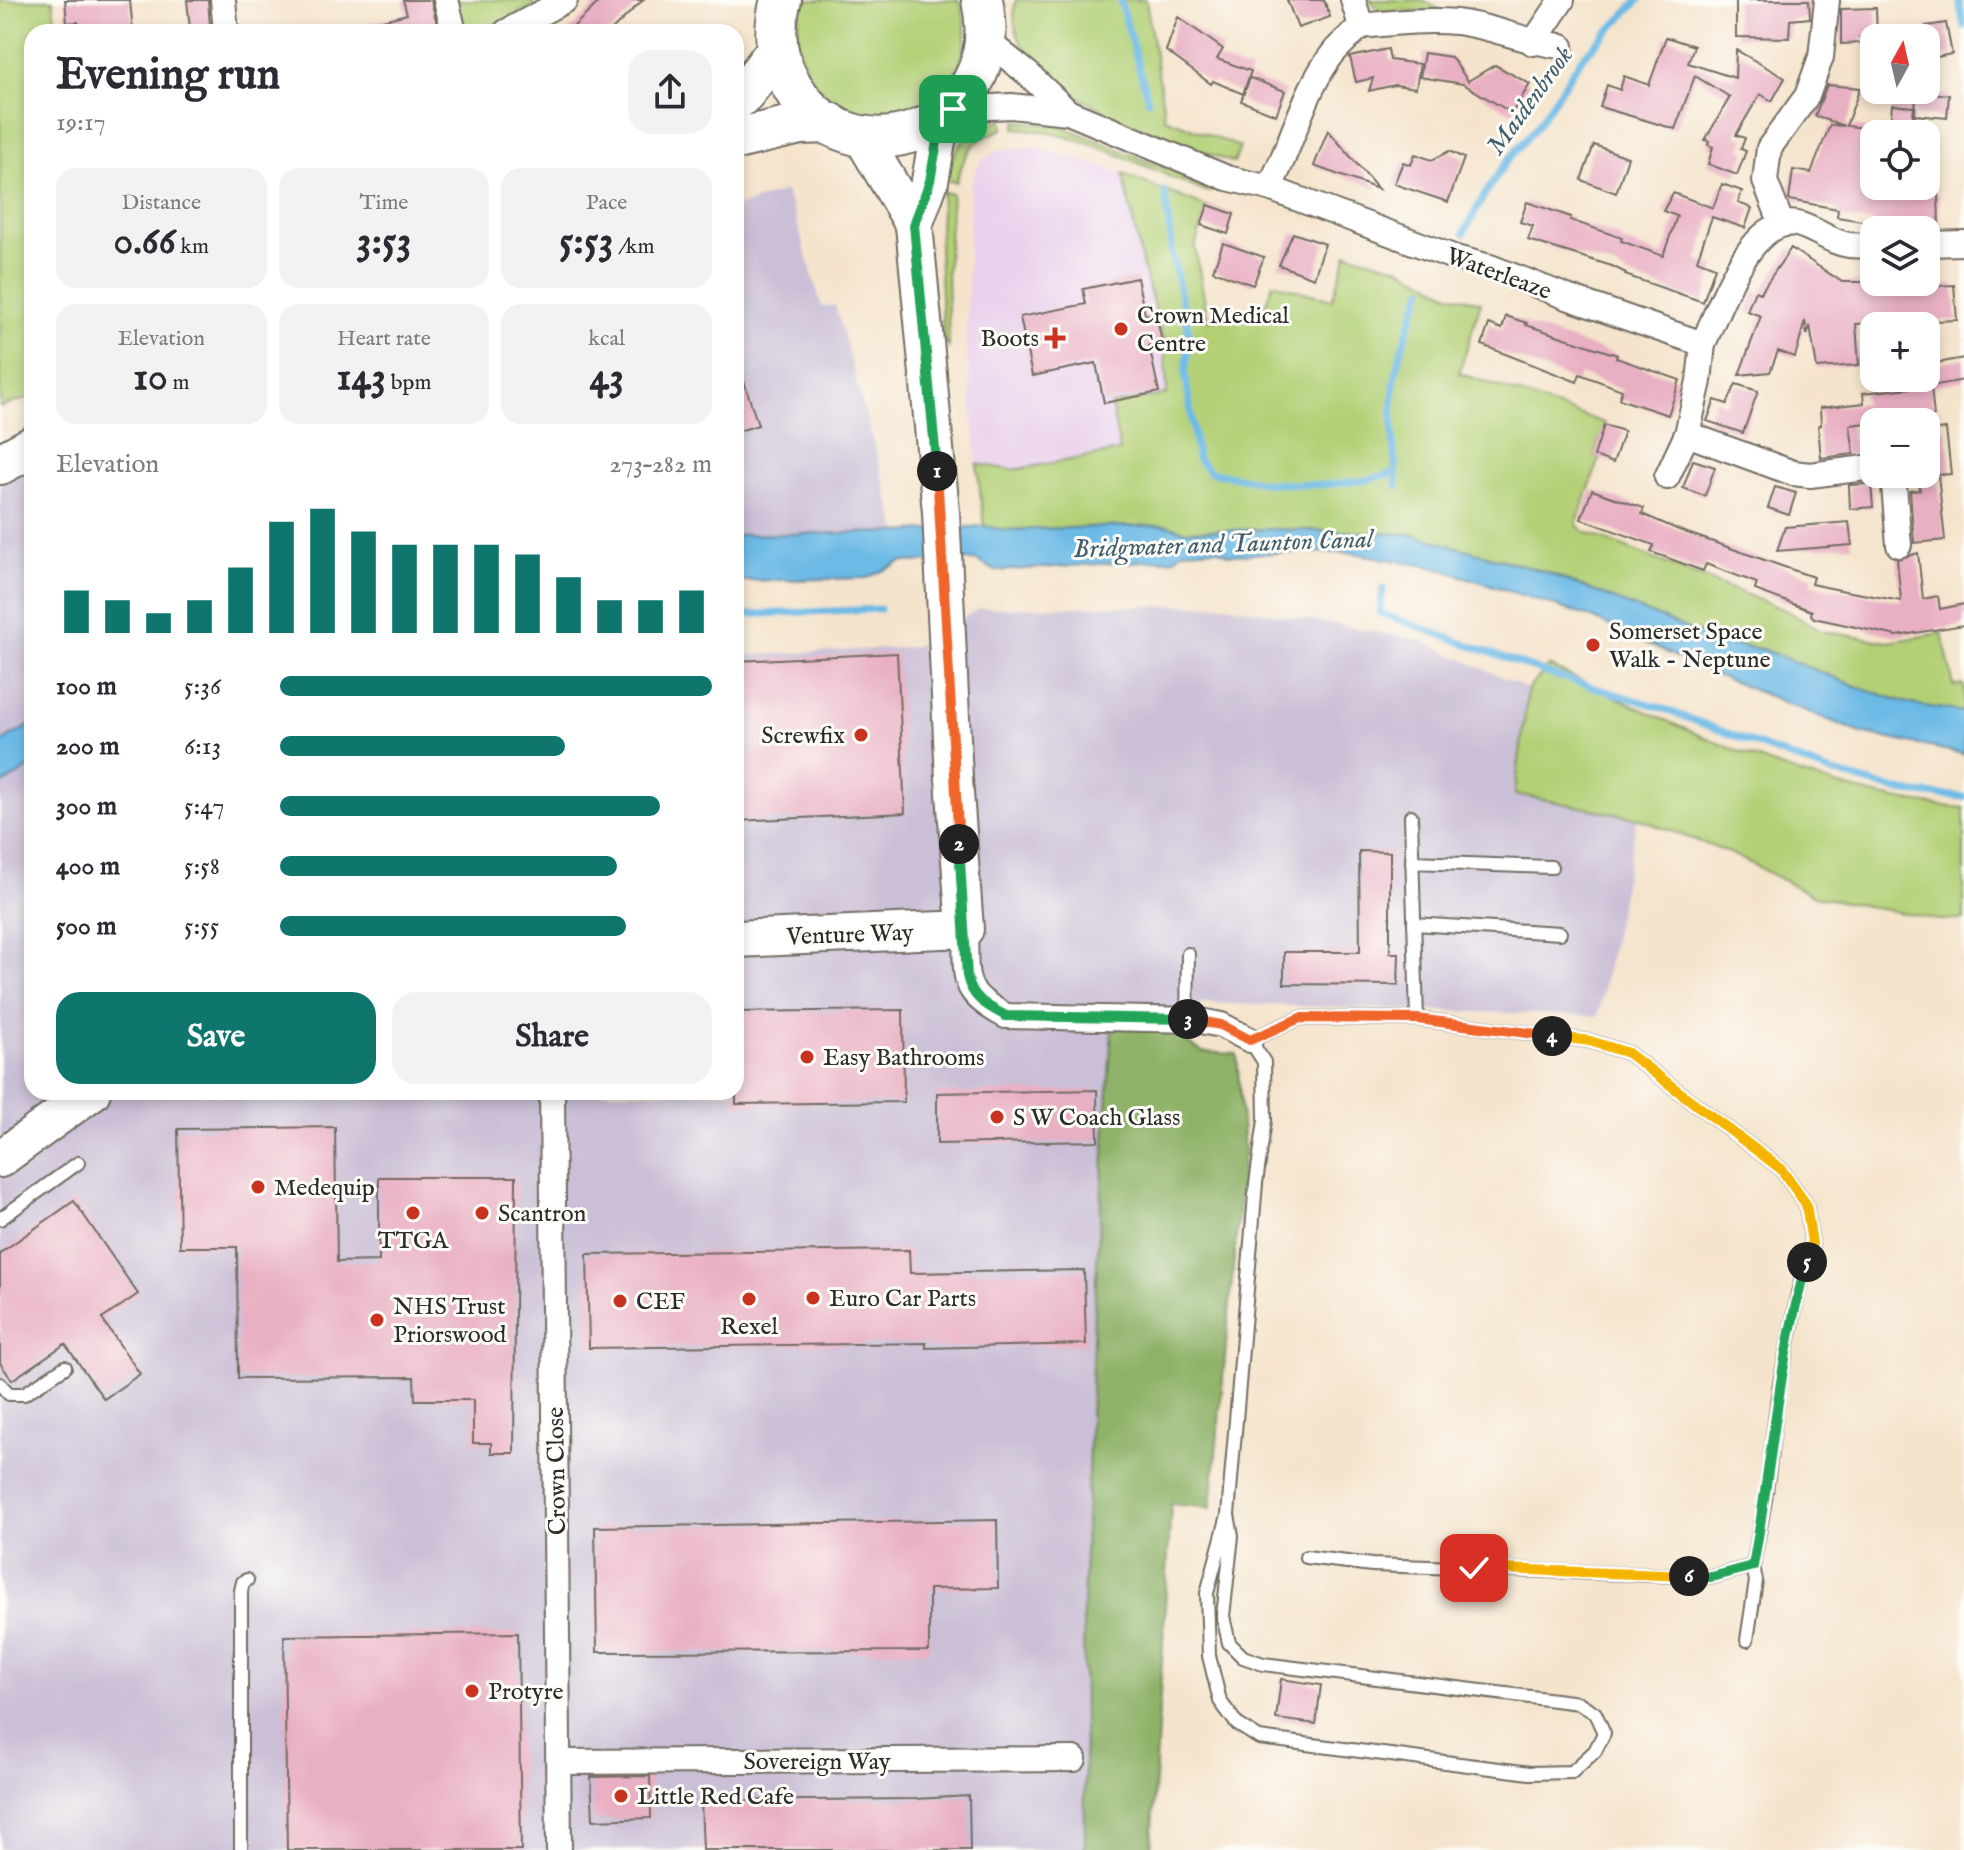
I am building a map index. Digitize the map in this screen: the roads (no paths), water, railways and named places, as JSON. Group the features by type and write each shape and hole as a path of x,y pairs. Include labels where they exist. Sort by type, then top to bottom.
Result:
{"main road":[{"path":"781,0 776,30 777,50 784,72 795,93 811,110 845,129"},
{"path":"744,137 800,124 903,135 947,114 976,78 987,41 983,0"},
{"path":"744,93 777,50"},
{"path":"0,464 24,451"}],"street":[{"path":"223,0 225,24"},
{"path":"446,0 452,24"},
{"path":"521,24 565,0"},
{"path":"1353,0 1361,26"},
{"path":"1533,43 1562,0"},
{"path":"1781,222 1765,181 1769,148 1807,96 1821,57 1827,0"},
{"path":"1269,188 1283,163 1313,89 1333,53 1361,26 1455,22 1533,43 1561,46"},
{"name":"Waterleaze","path":"987,41 1068,112"},
{"name":"Waterleaze","path":"947,114 1011,106 1068,112 1227,178 1269,188 1703,344"},
{"path":"947,114 930,181 914,225 941,512 969,986 980,1002 1006,1016 1187,1019 1221,1025 1250,1040"},
{"path":"845,129 914,225"},
{"path":"1667,477 1687,434 1699,381 1703,344 1737,270 1761,235 1781,222 1800,225 1847,245 1860,245"},
{"path":"1940,244 1964,243"},
{"path":"1687,434 1793,473 1810,475 1860,469"},
{"path":"1894,488 1899,545"},
{"name":"Venture Way","path":"744,939 965,929"},
{"path":"0,1159 81,1100"},
{"name":"Crown Close","path":"552,1100 559,1850"},
{"name":"Sovereign Way","path":"559,1762 1074,1759"}],"lane":[{"path":"1411,816 1417,1019"},
{"path":"1412,862 1551,867"},
{"path":"1414,924 1560,933"},
{"path":"1187,1019 1188,954"},
{"path":"1228,1515 1232,1536 1223,1616 1229,1643 1243,1657 1263,1664 1579,1703 1595,1713 1604,1733 1595,1751 1572,1772 1530,1773 1259,1738 1237,1724 1220,1701 1209,1656 1207,1593 1228,1515 1256,1183 1265,1120 1264,1062 1250,1040 1300,1018 1417,1019 1590,1041 1628,1053 1781,1169 1806,1204 1812,1243 1798,1293 1779,1389 1753,1566 1756,1581 1747,1640"},
{"path":"0,1219 78,1163"},
{"path":"0,1384 9,1394 24,1394 65,1367"},
{"path":"1306,1557 1372,1565 1712,1577 1753,1566"},
{"path":"241,1850 241,1591 243,1582 247,1580"}],"water":[{"name":"Bridgwater and Taunton Canal","path":"1167,525 1184,531 1273,529 1410,534 1546,572 1725,644 1762,649 1863,689 1910,704 1964,712 1964,754 1861,733 1706,671 1590,617 1437,568 1353,553 1230,555 1217,549 1183,551 1174,559 996,571 976,560 901,562 867,578 744,581 744,535 898,532 984,526 1004,530"},
{"path":"24,729 24,771 0,786 0,743"}],"waterway":[{"path":"1120,0 1148,100"},
{"name":"Maidenbrook","path":"1464,233 1507,161 1537,126 1581,59 1639,0"},
{"path":"1959,0 1964,26"},
{"path":"1165,191 1172,254 1190,339 1185,372 1197,458 1210,472 1268,483 1322,485 1367,480 1396,472"},
{"name":"Maidenbrook","path":"1397,486 1394,387 1404,341 1423,289"},
{"path":"1383,589 1380,613 1549,674 1656,706 1827,771 1904,792 1964,797"},
{"path":"744,615 880,609"}],"place":[{"name":"Crown Medical Centre","path":"1121,329"},
{"name":"Boots","path":"1055,338"},
{"name":"Somerset Space Walk - Neptune","path":"1593,645"},
{"name":"Screwfix","path":"861,735"},
{"name":"Easy Bathrooms","path":"807,1057"},
{"name":"S W Coach Glass","path":"997,1117"},
{"name":"Medequip","path":"258,1187"},
{"name":"TTGA","path":"413,1213"},
{"name":"Scantron","path":"482,1213"},
{"name":"Euro Car Parts","path":"813,1298"},
{"name":"Rexel","path":"749,1299"},
{"name":"CEF","path":"620,1301"},
{"name":"NHS Trust Priorswood","path":"377,1320"},
{"name":"Protyre","path":"472,1691"},
{"name":"Little Red Cafe","path":"621,1796"}]}
